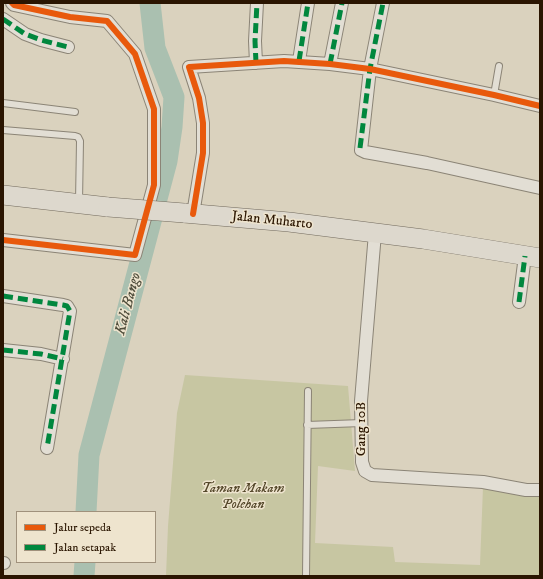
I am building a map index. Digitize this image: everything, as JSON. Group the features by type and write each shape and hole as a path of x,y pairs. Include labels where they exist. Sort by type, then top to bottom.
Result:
{"main road":[{"name":"Jalan Muharto","path":"3,195 108,207 289,222 423,239 532,257"}],"street":[{"path":"3,240 135,255 154,185 154,109 135,54 108,21 70,18 14,5 12,3"},
{"path":"256,63 255,41 257,3"},
{"path":"299,61 308,3"},
{"path":"330,64 342,3"},
{"path":"383,3 370,69 360,148 362,151 427,163 540,188"},
{"path":"3,19 25,34 68,47"},
{"path":"188,213 203,153 203,124 199,98 189,67 299,61 330,64 370,69 540,106"},
{"name":"Gang 10B","path":"375,233 361,401 362,462 365,471 372,475 483,482 526,490 540,490"},
{"path":"519,302 532,257"},
{"path":"3,296 63,305 69,308 71,314 47,448"},
{"path":"3,350 41,354 63,359"}],"lane":[{"path":"494,95 499,66"},
{"path":"3,103 75,112"},
{"path":"3,130 78,137 80,141 79,204"},
{"path":"306,576 308,391"},
{"path":"307,425 362,423"}],"green space":[{"name":"Taman Makam Polehan","path":"185,375 348,386 355,471 318,466 315,543 393,547 395,562 480,565 483,487 540,494 540,576 166,576 168,526 177,413"}],"waterway":[{"name":"Kali Bango","path":"86,511 89,455 167,161 172,127 174,97 155,48 150,3"},
{"name":"Kali Bango","path":"84,576 85,563"}],"marked path":[{"path":"256,63 255,41 257,3"},
{"path":"299,61 308,3"},
{"path":"330,64 342,3"},
{"path":"360,148 370,69 383,3"},
{"path":"3,19 25,34 68,47"},
{"path":"519,302 525,256"},
{"path":"3,296 63,305 67,306 70,311 47,448"},
{"path":"3,350 41,354 63,359"}],"cycle path":[{"path":"3,240 135,255 154,185 154,109 135,54 107,21 70,17 14,5 12,3"},
{"path":"193,214 203,153 203,123 199,98 189,67 284,61 330,64 370,69 540,106"}]}
